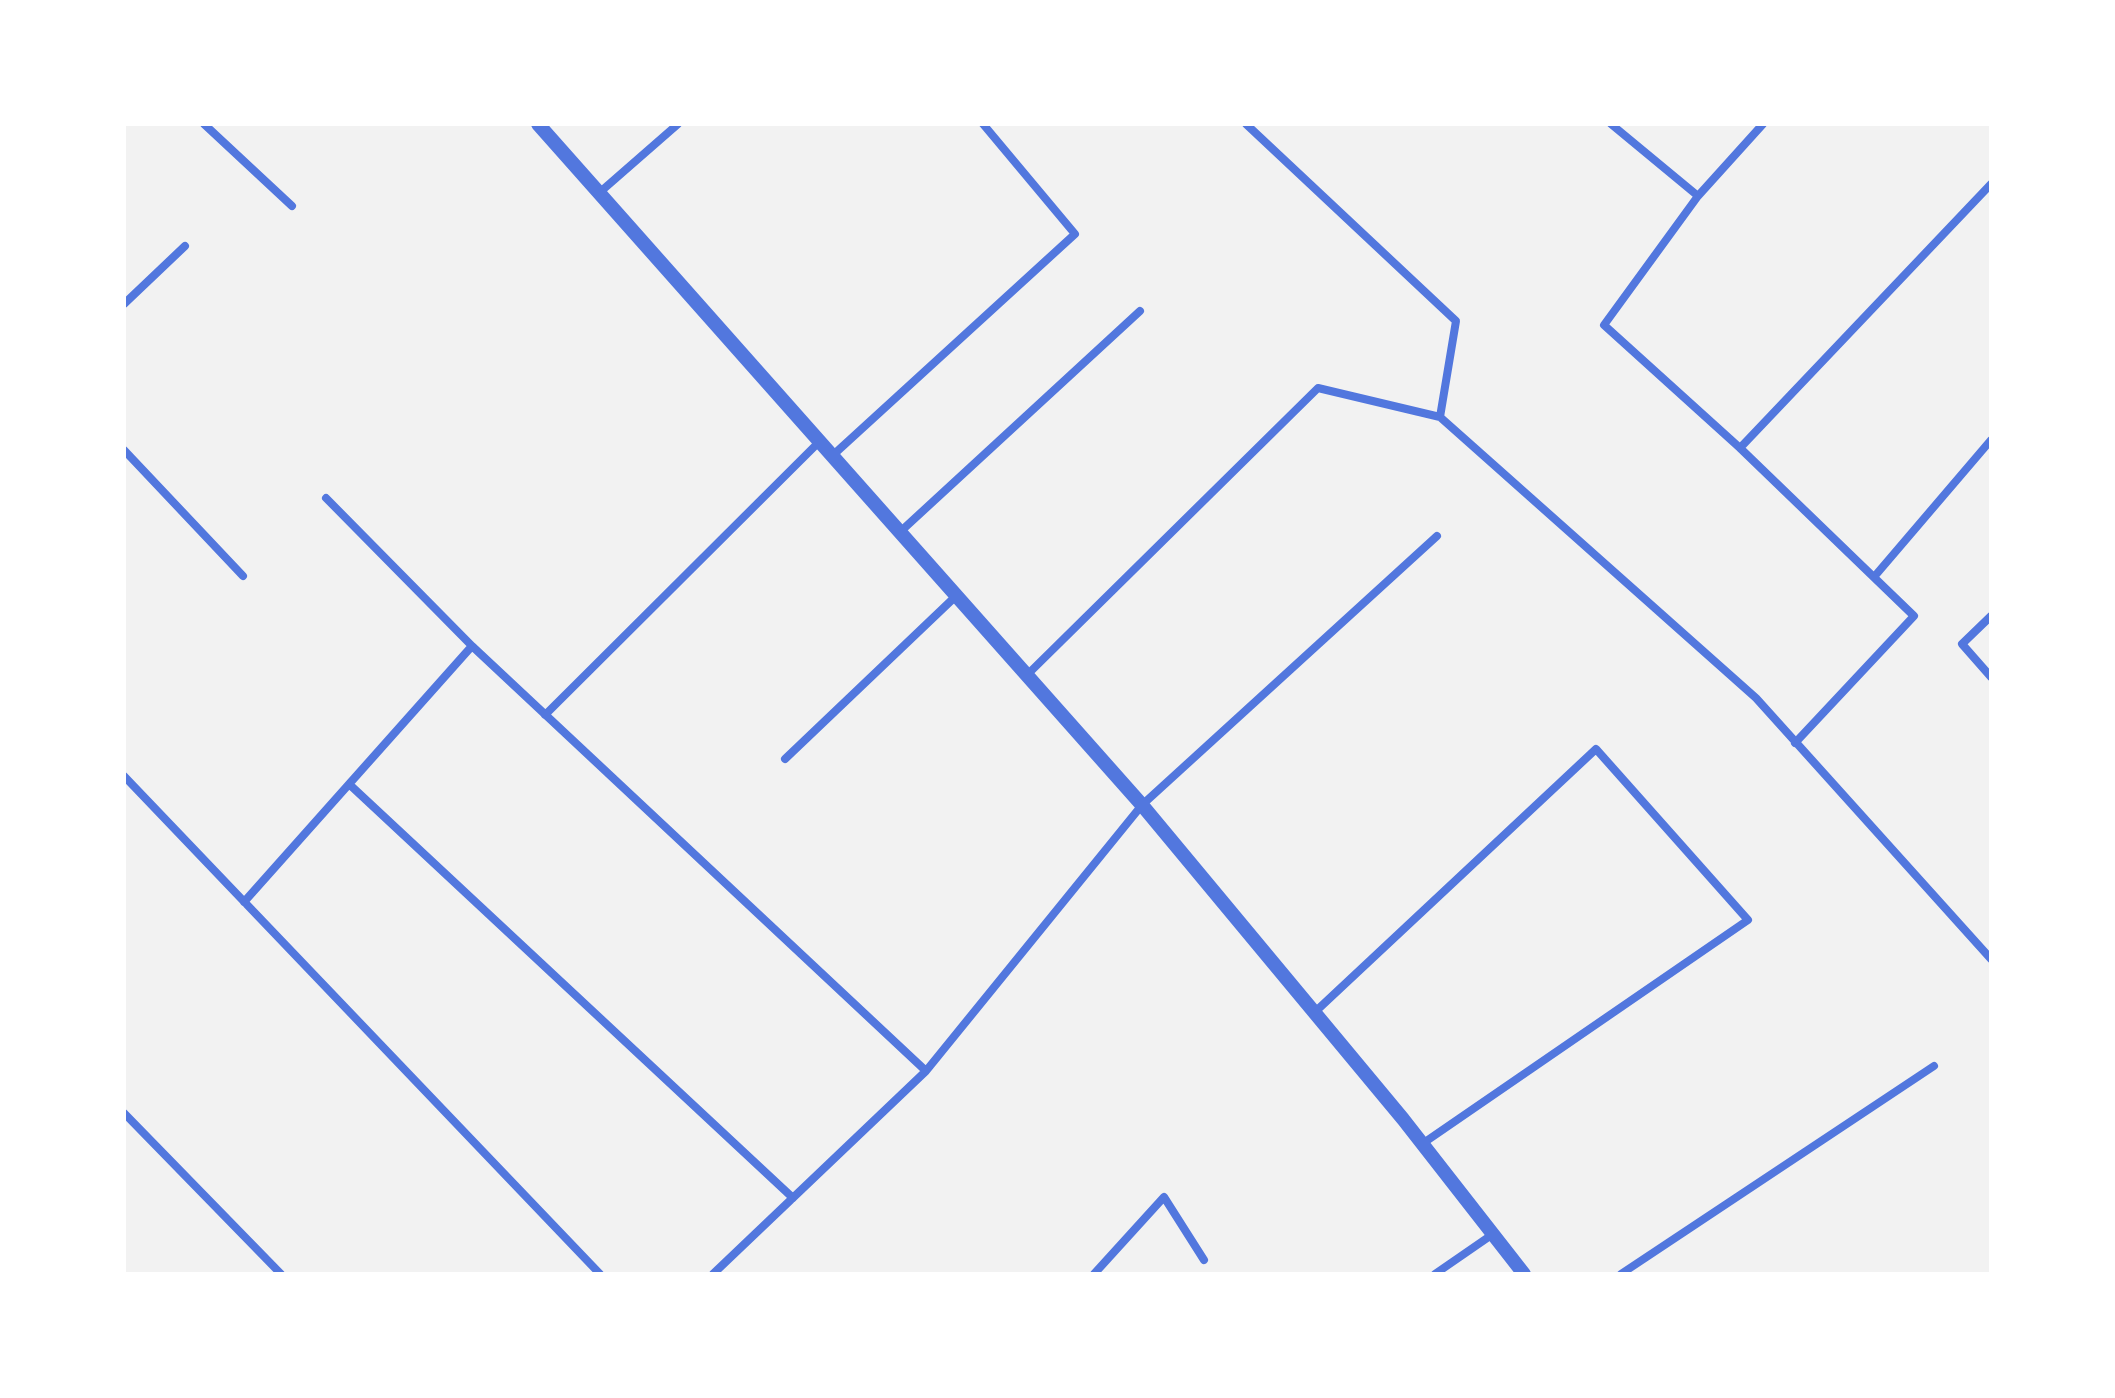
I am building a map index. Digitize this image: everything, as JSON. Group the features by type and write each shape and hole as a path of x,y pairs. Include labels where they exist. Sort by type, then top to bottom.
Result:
{"street":[{"path":"204,124 292,206"},
{"path":"538,124 1142,805 1315,1012 1524,1274"},
{"path":"599,193 678,124"},
{"path":"832,456 1075,234 983,124"},
{"path":"1246,124 1456,321 1440,417"},
{"path":"1611,124 1698,196"},
{"path":"1763,124 1698,196 1604,325 1740,448 1914,616 1795,743"},
{"path":"1740,448 1991,184"},
{"path":"124,304 185,246"},
{"path":"900,532 1140,311"},
{"path":"1027,675 1318,388 1440,417 1756,698 1991,959"},
{"path":"1874,577 1991,440"},
{"path":"545,715 820,441"},
{"path":"124,450 243,576"},
{"path":"326,498 472,646 926,1071"},
{"path":"713,1274 926,1071 1142,805 1437,536"},
{"path":"785,759 956,596"},
{"path":"1991,616 1962,644 1991,677"},
{"path":"244,902 472,646"},
{"path":"1315,1012 1596,749 1748,920 1422,1144"},
{"path":"124,776 600,1274"},
{"path":"349,784 793,1198"},
{"path":"1621,1274 1934,1066"},
{"path":"124,1113 281,1274"},
{"path":"1094,1274 1164,1197 1204,1260"},
{"path":"1435,1274 1493,1234"}]}
